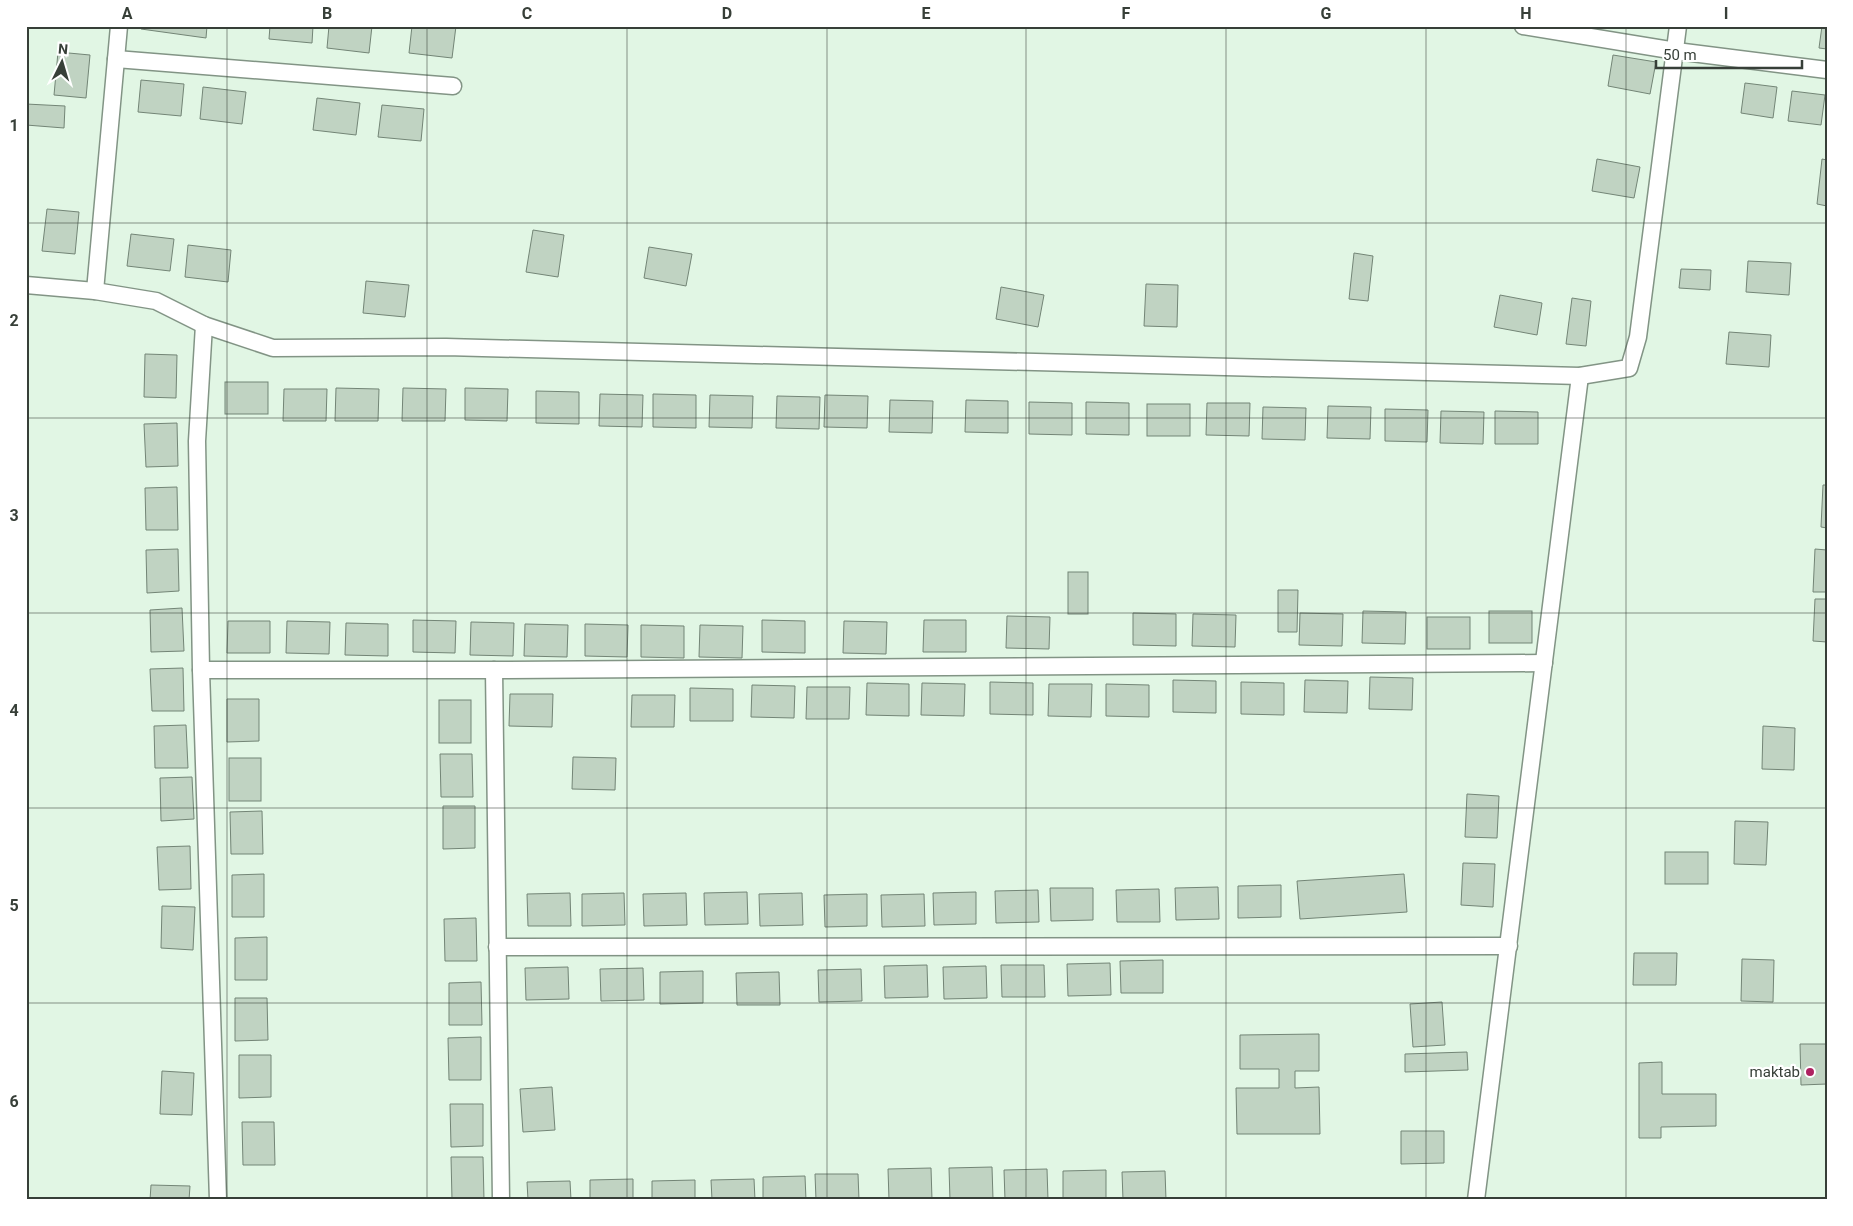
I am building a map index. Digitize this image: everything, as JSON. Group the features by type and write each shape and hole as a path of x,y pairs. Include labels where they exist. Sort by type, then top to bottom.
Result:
{"street":[{"path":"94,291 119,26"},
{"path":"1523,26 1676,51 1827,70"},
{"path":"26,285 94,291 156,301 204,325 273,348 446,347 1580,376 1628,368 1638,337 1678,26"},
{"path":"116,58 453,86"},
{"path":"204,325 198,441 201,670 218,1200"},
{"path":"1476,1200 1580,376"},
{"path":"201,670 494,670 1544,663"},
{"path":"494,670 502,1200"},
{"path":"497,947 1509,946"}],"building":[{"path":"141,26 207,26 206,38 141,29"},
{"path":"270,26 313,26 312,43 269,39"},
{"path":"329,26 372,26 369,53 327,48"},
{"path":"412,26 456,26 452,58 409,53"},
{"path":"1822,26 1827,26 1827,49 1819,48"},
{"path":"58,52 90,55 86,98 54,95"},
{"path":"1613,55 1656,62 1650,94 1608,86"},
{"path":"141,80 184,84 181,116 138,112"},
{"path":"1745,83 1777,87 1773,118 1741,113"},
{"path":"203,87 246,92 242,124 200,119"},
{"path":"1792,91 1825,95 1821,125 1788,121"},
{"path":"317,98 360,103 356,135 313,130"},
{"path":"26,104 65,106 64,128 26,125"},
{"path":"382,105 424,109 421,141 378,137"},
{"path":"1597,159 1640,167 1634,198 1592,191"},
{"path":"1822,159 1827,160 1827,206 1817,204"},
{"path":"47,209 79,212 75,254 42,251"},
{"path":"533,230 564,235 558,277 526,272"},
{"path":"131,234 174,239 170,271 127,266"},
{"path":"188,245 231,250 228,282 185,277"},
{"path":"649,247 692,254 686,286 644,278"},
{"path":"1354,253 1373,256 1368,301 1349,299"},
{"path":"1748,261 1791,263 1789,295 1746,292"},
{"path":"1681,269 1711,270 1710,290 1679,288"},
{"path":"366,281 409,285 405,317 363,313"},
{"path":"1146,284 1178,285 1177,327 1144,326"},
{"path":"1001,287 1044,295 1038,327 996,319"},
{"path":"1500,295 1542,303 1537,335 1494,327"},
{"path":"1572,298 1591,301 1586,346 1566,344"},
{"path":"1729,332 1771,335 1769,367 1726,364"},
{"path":"145,354 177,355 176,398 144,397"},
{"path":"225,382 268,382 268,414 225,414"},
{"path":"336,388 379,389 378,421 335,421"},
{"path":"403,388 446,389 445,421 402,421"},
{"path":"465,388 508,389 507,421 465,420"},
{"path":"284,389 327,389 326,421 283,421"},
{"path":"536,391 579,392 579,424 536,423"},
{"path":"600,394 643,395 642,427 599,426"},
{"path":"653,394 696,395 696,428 653,427"},
{"path":"710,395 753,396 752,428 709,427"},
{"path":"825,395 868,396 867,428 824,427"},
{"path":"777,396 820,397 819,429 776,428"},
{"path":"890,400 933,401 932,433 889,432"},
{"path":"966,400 1008,401 1008,433 965,432"},
{"path":"1029,402 1072,403 1072,435 1029,434"},
{"path":"1086,402 1129,403 1129,435 1086,434"},
{"path":"1207,403 1250,403 1249,436 1206,435"},
{"path":"1147,404 1190,404 1190,436 1147,436"},
{"path":"1328,406 1371,407 1370,439 1327,438"},
{"path":"1263,407 1306,408 1305,440 1262,439"},
{"path":"1385,409 1428,410 1427,442 1385,441"},
{"path":"1441,411 1484,412 1483,444 1440,443"},
{"path":"1495,411 1538,412 1538,444 1495,444"},
{"path":"177,423 178,466 146,467 144,424"},
{"path":"1823,485 1827,485 1827,528 1821,527"},
{"path":"177,487 178,530 146,530 145,488"},
{"path":"178,549 179,591 147,593 146,550"},
{"path":"1815,549 1827,550 1827,592 1813,592"},
{"path":"1068,572 1088,572 1088,614 1068,614"},
{"path":"1278,590 1298,590 1297,632 1278,632"},
{"path":"1815,599 1827,599 1827,642 1813,641"},
{"path":"182,608 184,651 151,652 150,610"},
{"path":"1363,611 1406,612 1405,644 1362,643"},
{"path":"1489,611 1532,611 1532,643 1489,643"},
{"path":"1133,613 1176,614 1176,646 1133,645"},
{"path":"1300,613 1343,614 1342,646 1299,645"},
{"path":"1193,614 1236,615 1235,647 1192,646"},
{"path":"1007,616 1050,617 1049,649 1006,648"},
{"path":"1427,617 1470,617 1470,649 1427,649"},
{"path":"413,620 456,621 455,653 413,652"},
{"path":"762,620 805,621 805,653 762,652"},
{"path":"924,620 966,620 966,652 923,652"},
{"path":"228,621 270,621 270,653 227,653"},
{"path":"287,621 330,622 329,654 286,653"},
{"path":"844,621 887,622 886,654 843,653"},
{"path":"471,622 514,623 513,656 470,655"},
{"path":"346,623 388,624 388,656 345,655"},
{"path":"525,624 568,625 567,657 524,656"},
{"path":"585,624 628,625 627,657 585,656"},
{"path":"641,625 684,626 684,658 641,657"},
{"path":"700,625 743,626 742,658 699,657"},
{"path":"183,668 184,711 152,711 150,669"},
{"path":"1370,677 1413,678 1412,710 1369,709"},
{"path":"1173,680 1216,681 1216,713 1173,712"},
{"path":"1305,680 1348,681 1347,713 1304,712"},
{"path":"990,682 1033,683 1033,715 990,714"},
{"path":"1241,682 1284,683 1284,715 1241,714"},
{"path":"867,683 909,684 909,716 866,715"},
{"path":"922,683 965,684 964,716 921,715"},
{"path":"1049,684 1092,684 1091,717 1048,716"},
{"path":"1106,684 1149,685 1149,717 1106,716"},
{"path":"752,685 795,686 794,718 751,717"},
{"path":"807,687 850,687 849,719 806,719"},
{"path":"690,688 733,689 733,721 690,721"},
{"path":"510,694 553,694 552,727 509,726"},
{"path":"632,695 675,695 674,727 631,727"},
{"path":"227,699 259,699 259,741 227,742"},
{"path":"439,700 471,700 471,743 439,743"},
{"path":"186,725 188,768 155,768 154,726"},
{"path":"1763,726 1795,728 1794,770 1762,769"},
{"path":"440,754 472,754 473,797 441,797"},
{"path":"573,757 616,758 615,790 572,789"},
{"path":"229,758 261,758 261,801 229,801"},
{"path":"192,777 194,819 161,821 160,778"},
{"path":"1467,794 1499,796 1497,838 1465,837"},
{"path":"443,806 475,806 475,848 443,849"},
{"path":"262,811 263,854 231,854 230,812"},
{"path":"1735,821 1768,822 1766,865 1734,864"},
{"path":"190,846 191,889 159,890 157,847"},
{"path":"1665,852 1708,852 1708,884 1665,884"},
{"path":"1463,863 1495,864 1493,907 1461,905"},
{"path":"264,874 264,917 232,917 232,875"},
{"path":"1404,874 1407,912 1300,919 1297,881"},
{"path":"1281,885 1281,917 1238,918 1238,886"},
{"path":"1218,887 1219,919 1176,920 1175,888"},
{"path":"1050,888 1093,888 1093,920 1051,921"},
{"path":"1159,889 1160,922 1117,922 1116,890"},
{"path":"1038,890 1039,922 996,923 995,891"},
{"path":"747,892 748,924 705,925 704,893"},
{"path":"976,892 976,924 934,925 933,893"},
{"path":"570,893 571,926 528,926 527,894"},
{"path":"624,893 625,925 582,926 582,894"},
{"path":"686,893 687,925 644,926 643,894"},
{"path":"802,893 803,925 760,926 759,894"},
{"path":"867,894 867,926 825,927 824,895"},
{"path":"924,894 925,926 882,927 881,895"},
{"path":"162,906 195,907 193,950 161,948"},
{"path":"476,918 477,961 445,961 444,919"},
{"path":"267,937 267,980 235,980 235,938"},
{"path":"1634,953 1677,953 1676,985 1633,985"},
{"path":"1742,959 1774,960 1773,1002 1741,1001"},
{"path":"1163,960 1163,993 1121,993 1120,961"},
{"path":"1110,963 1111,995 1068,996 1067,964"},
{"path":"927,965 928,997 885,998 884,966"},
{"path":"1001,965 1044,965 1045,997 1002,997"},
{"path":"986,966 987,998 944,999 943,967"},
{"path":"568,967 569,999 526,1000 525,968"},
{"path":"643,968 644,1000 601,1001 600,969"},
{"path":"861,969 862,1001 819,1002 818,970"},
{"path":"703,971 703,1003 660,1004 660,972"},
{"path":"779,972 780,1005 737,1005 736,973"},
{"path":"481,982 482,1025 449,1025 449,983"},
{"path":"235,998 267,998 268,1040 235,1041"},
{"path":"1442,1002 1445,1045 1413,1047 1410,1004"},
{"path":"1319,1034 1319,1071 1295,1071 1295,1088 1319,1087 1320,1134 1237,1134 1236,1088 1279,1088 1279,1069 1240,1069 1240,1035"},
{"path":"481,1037 481,1080 449,1080 448,1038"},
{"path":"1800,1044 1827,1044 1827,1084 1801,1085"},
{"path":"1467,1052 1468,1070 1405,1072 1405,1054"},
{"path":"239,1055 271,1055 271,1097 239,1098"},
{"path":"1662,1062 1662,1094 1716,1094 1716,1126 1661,1127 1661,1138 1639,1138 1639,1063"},
{"path":"162,1071 194,1073 192,1115 160,1114"},
{"path":"552,1087 555,1130 523,1132 520,1089"},
{"path":"450,1104 483,1104 483,1146 451,1147"},
{"path":"242,1122 274,1122 275,1165 243,1165"},
{"path":"1401,1131 1444,1131 1444,1163 1401,1164"},
{"path":"451,1157 483,1157 484,1200 452,1200"},
{"path":"992,1167 993,1199 950,1200 949,1168"},
{"path":"931,1168 932,1200 889,1200 888,1169"},
{"path":"1047,1169 1048,1200 1005,1200 1004,1170"},
{"path":"1106,1170 1106,1200 1063,1200 1063,1171"},
{"path":"1165,1171 1166,1200 1123,1200 1122,1172"},
{"path":"815,1174 858,1174 859,1200 816,1200"},
{"path":"805,1176 806,1200 763,1200 763,1177"},
{"path":"633,1179 633,1200 590,1200 590,1180"},
{"path":"754,1179 755,1200 712,1200 711,1180"},
{"path":"695,1180 695,1200 652,1200 652,1181"},
{"path":"570,1181 571,1200 528,1200 527,1182"},
{"path":"151,1185 190,1186 189,1200 150,1200"}],"place":[{"name":"maktab","path":"1810,1072"}]}
